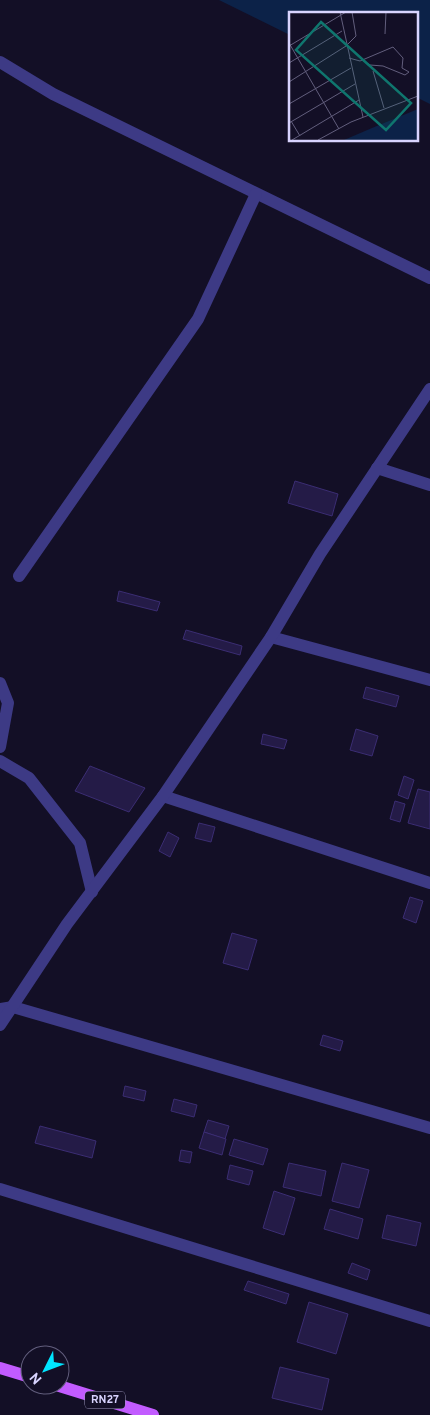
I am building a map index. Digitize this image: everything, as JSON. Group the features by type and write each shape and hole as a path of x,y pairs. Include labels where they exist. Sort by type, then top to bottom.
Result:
{"main road":[{"path":"0,1368 20,1374"},
{"name":"RN27","path":"70,1389 153,1415"}],"street":[{"path":"0,62 53,94 430,278"},
{"path":"19,576 198,319 256,194"},
{"path":"0,1025 66,924 163,796 271,637 320,554 430,389"},
{"path":"377,468 430,485"},
{"path":"271,637 430,680"},
{"path":"0,683 8,703 0,747"},
{"path":"0,760 28,778 80,844 92,892"},
{"path":"163,796 430,883"},
{"path":"0,1009 13,1007 430,1128"},
{"path":"0,1189 430,1322"}],"water":[{"path":"219,0 430,0 430,104 418,98 418,12 289,12 289,35"}],"building":[{"path":"295,481 338,494 332,516 288,503"},
{"path":"119,591 160,602 157,611 117,601"},
{"path":"186,630 242,646 240,655 183,639"},
{"path":"366,687 399,696 396,707 363,698"},
{"path":"356,729 378,736 372,756 350,750"},
{"path":"263,734 287,740 284,749 261,744"},
{"path":"90,766 145,788 129,812 75,791"},
{"path":"404,776 414,780 408,799 398,795"},
{"path":"418,789 430,792 430,829 408,823"},
{"path":"395,801 405,804 400,822 390,819"},
{"path":"199,823 215,827 211,842 195,838"},
{"path":"168,832 179,838 170,857 159,851"},
{"path":"410,897 423,901 416,923 403,918"},
{"path":"232,933 257,940 248,970 223,963"},
{"path":"323,1035 343,1041 340,1051 320,1045"},
{"path":"125,1086 146,1091 144,1101 123,1096"},
{"path":"174,1099 197,1105 194,1117 171,1111"},
{"path":"208,1120 229,1126 225,1139 204,1132"},
{"path":"40,1126 96,1141 92,1158 35,1143"},
{"path":"204,1132 226,1139 222,1155 199,1148"},
{"path":"234,1139 268,1149 263,1165 229,1155"},
{"path":"181,1150 192,1152 190,1163 179,1161"},
{"path":"289,1163 326,1171 321,1196 283,1187"},
{"path":"342,1163 369,1170 359,1208 332,1201"},
{"path":"230,1165 253,1171 249,1185 227,1179"},
{"path":"274,1191 295,1198 284,1235 263,1228"},
{"path":"330,1209 363,1219 358,1239 324,1229"},
{"path":"387,1215 421,1223 416,1246 382,1238"},
{"path":"352,1263 370,1270 367,1280 348,1273"},
{"path":"248,1281 289,1294 286,1304 244,1290"},
{"path":"309,1302 348,1314 336,1354 297,1342"},
{"path":"280,1367 329,1379 322,1410 272,1398"}]}
